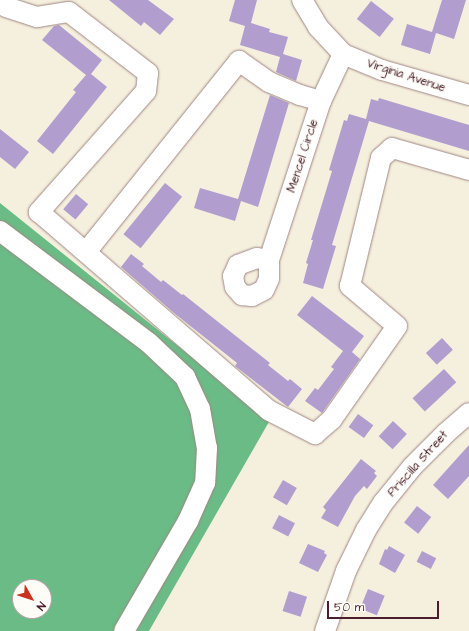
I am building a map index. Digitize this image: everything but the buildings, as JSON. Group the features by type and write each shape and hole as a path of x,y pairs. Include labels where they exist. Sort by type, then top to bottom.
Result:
{"street":[{"path":"302,0 318,27 343,54"},
{"path":"5,7 37,17 69,12 148,73 146,91 38,212 268,410 315,434 332,419 397,326 350,286 381,158 392,148 469,170"},
{"name":"Virginia Avenue","path":"343,54 382,70 469,95"},
{"name":"Mencel Circle","path":"269,260 321,101 343,54"},
{"path":"86,252 239,61 269,82 300,95 321,101"},
{"path":"0,231 148,343 185,378 200,409 207,448 204,483 188,520 124,631"},
{"name":"Priscilla Street","path":"325,631 346,571 366,530 382,503 412,467 446,433 469,413"}],"green space":[{"path":"0,203 270,420 149,631 0,631"}]}
